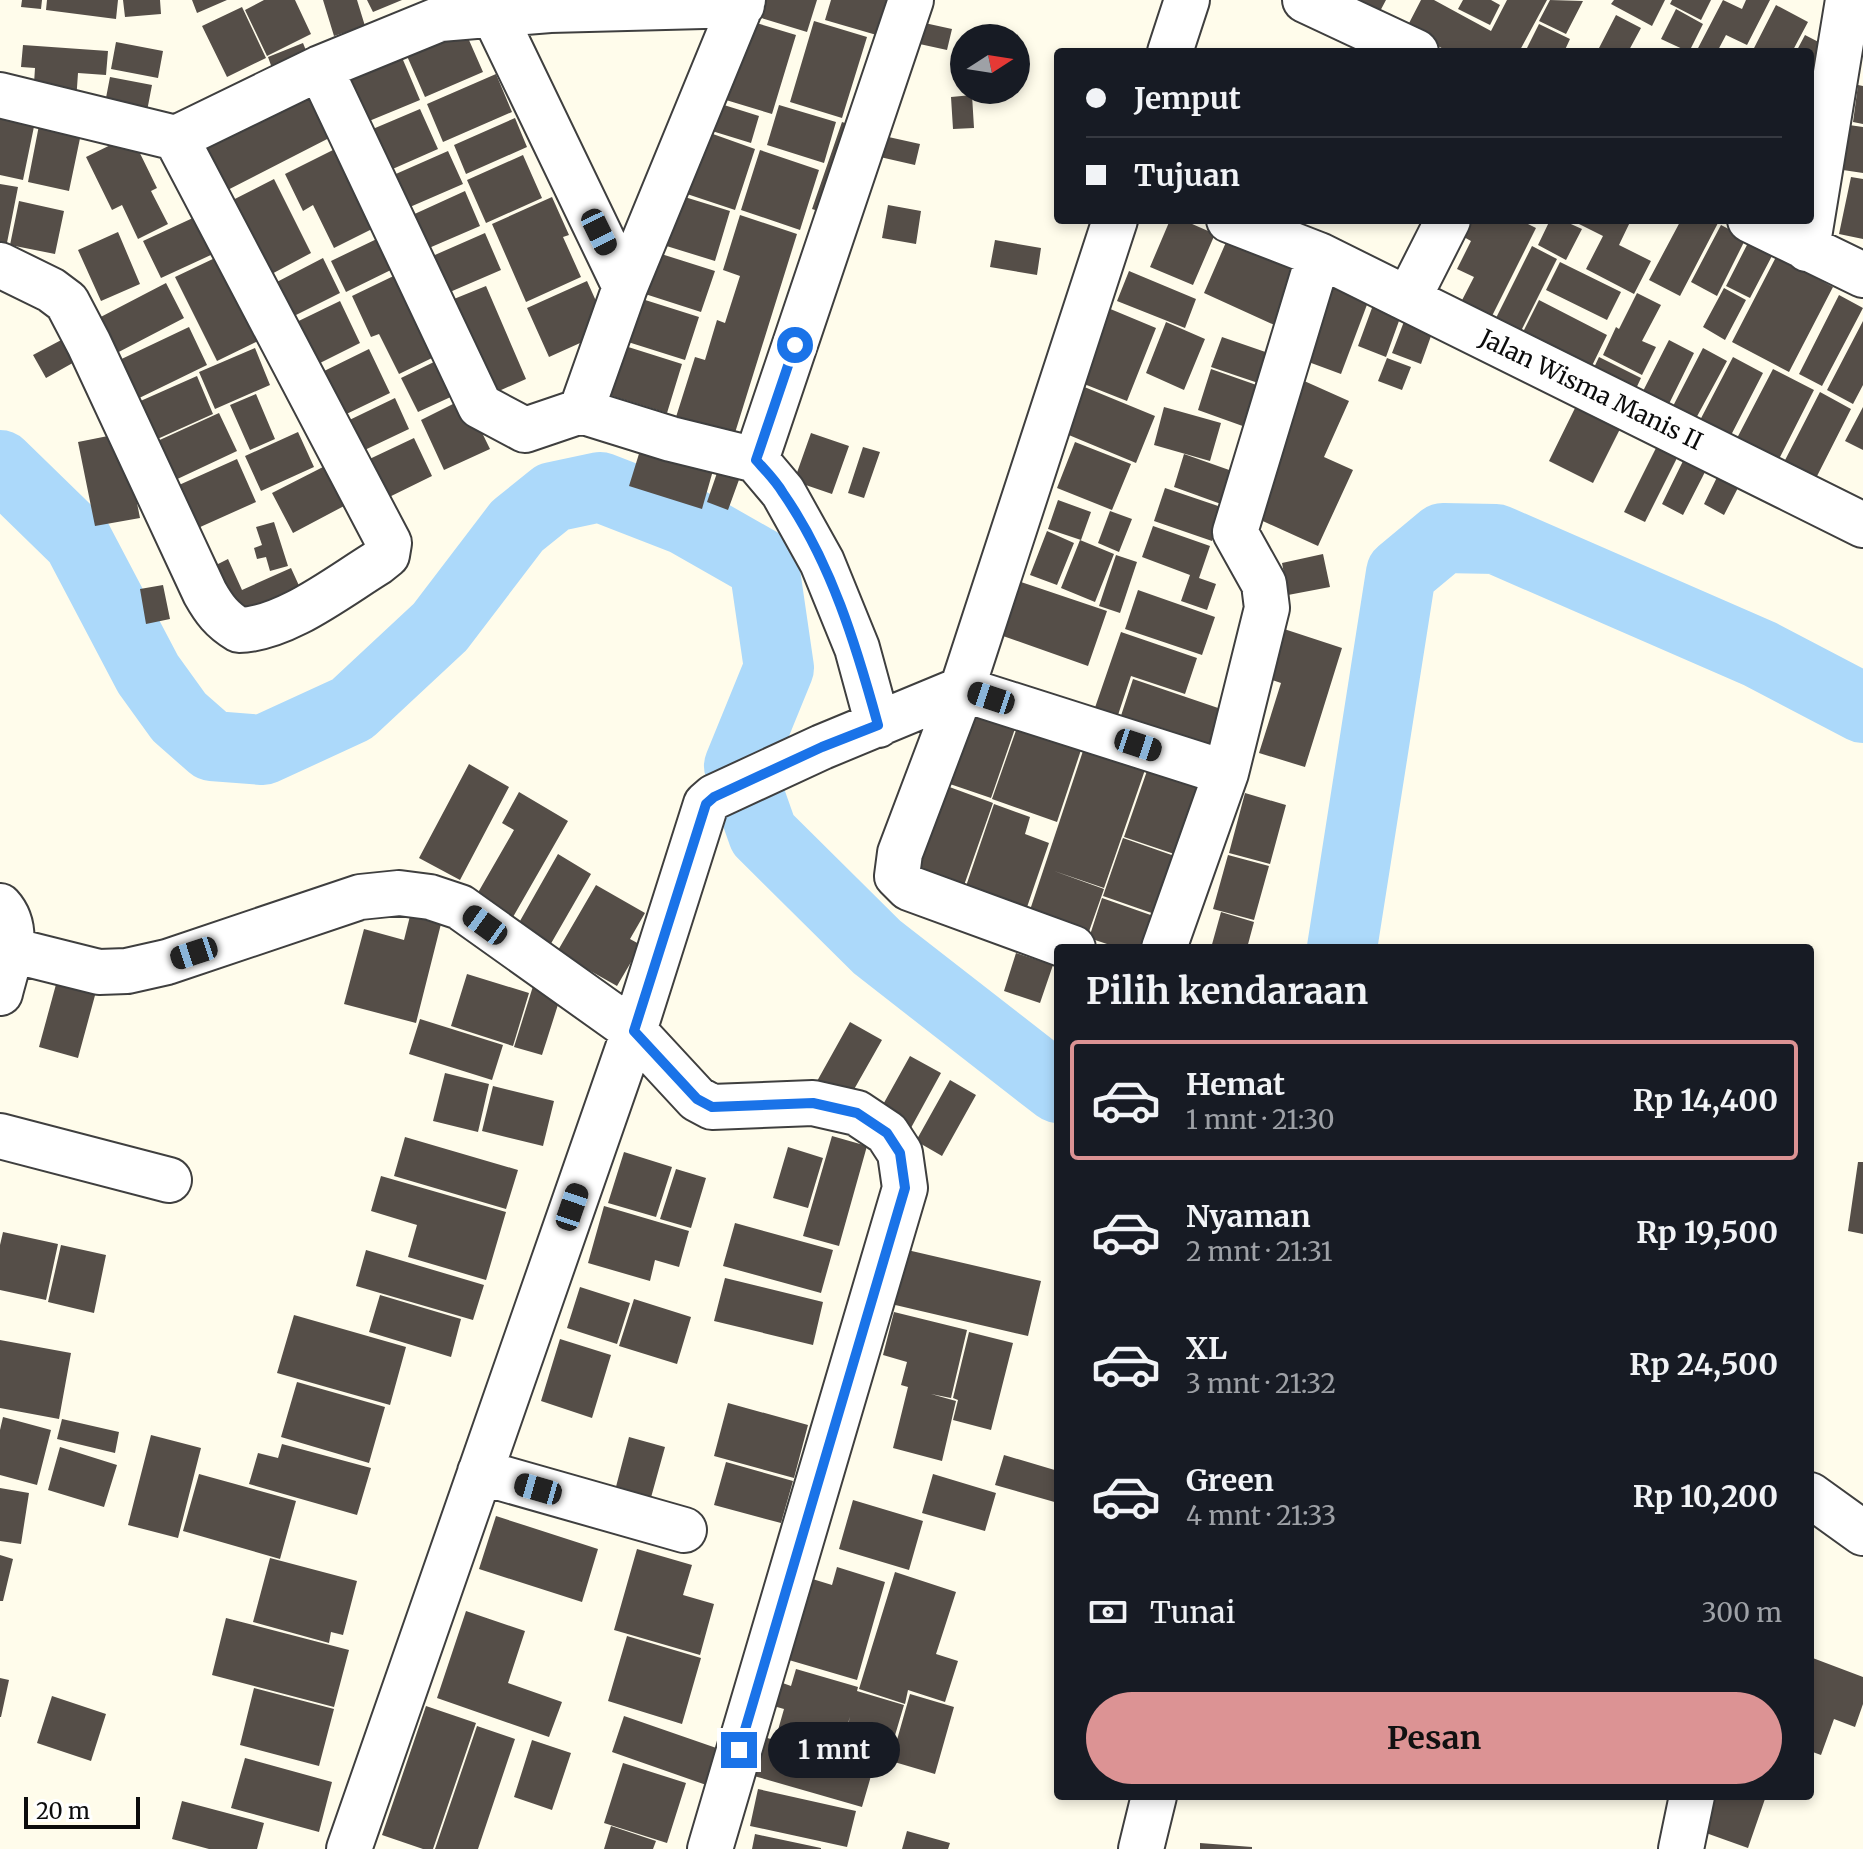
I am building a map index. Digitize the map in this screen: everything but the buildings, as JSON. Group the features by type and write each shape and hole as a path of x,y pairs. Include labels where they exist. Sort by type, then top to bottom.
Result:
{"street":[{"path":"756,460 911,0"},
{"path":"1171,48 1187,0"},
{"path":"1305,0 1407,48"},
{"path":"1814,208 1848,0"},
{"path":"0,95 176,138 320,68 440,19 493,13 743,2 625,287 581,411"},
{"path":"493,13 625,287"},
{"path":"320,68 480,406 525,430 581,411 671,439 756,460 783,492 822,562 857,648 878,725"},
{"path":"0,265 51,290 67,302 205,593 215,611 227,623 239,630 267,625 299,611 377,563 387,555 389,543 176,138"},
{"path":"1062,944 909,888 897,876 900,853 962,689 1114,224"},
{"name":"Jalan Wisma Manis II","path":"1239,224 1319,255 1863,525"},
{"path":"1408,299 1446,224"},
{"path":"1758,224 1863,275"},
{"path":"1807,249 1811,224"},
{"path":"1165,944 1226,773 1267,608 1264,584 1235,532 1319,255"},
{"path":"349,1849 634,1031 706,804 714,797 962,689 1226,773"},
{"path":"11,950 99,972 127,971 167,962 360,897 399,893 430,897 460,907 634,1031 697,1099 712,1107 813,1103 857,1113 887,1133 900,1153 905,1188 710,1849"},
{"path":"0,906 12,923 11,950 0,993"},
{"path":"0,1136 169,1180"},
{"path":"480,1472 684,1530"},
{"path":"1814,1497 1863,1533"},
{"path":"1141,1849 1153,1800"},
{"path":"1681,1849 1691,1800"}],"waterway":[{"path":"0,465 78,541 148,674 179,717 212,746 263,750 352,709 440,627 517,526 553,497 600,487 685,520 764,565 779,668 739,766 763,834 877,947 1054,1085"},
{"path":"1343,944 1401,573 1443,538 1496,539 1760,654 1863,708"}],"route":[{"path":"739,1750 905,1188 900,1153 887,1133 857,1113 813,1103 712,1107 697,1099 634,1031 706,804 714,797 822,747 878,725 857,648 822,562 783,492 756,460 795,345"}]}
